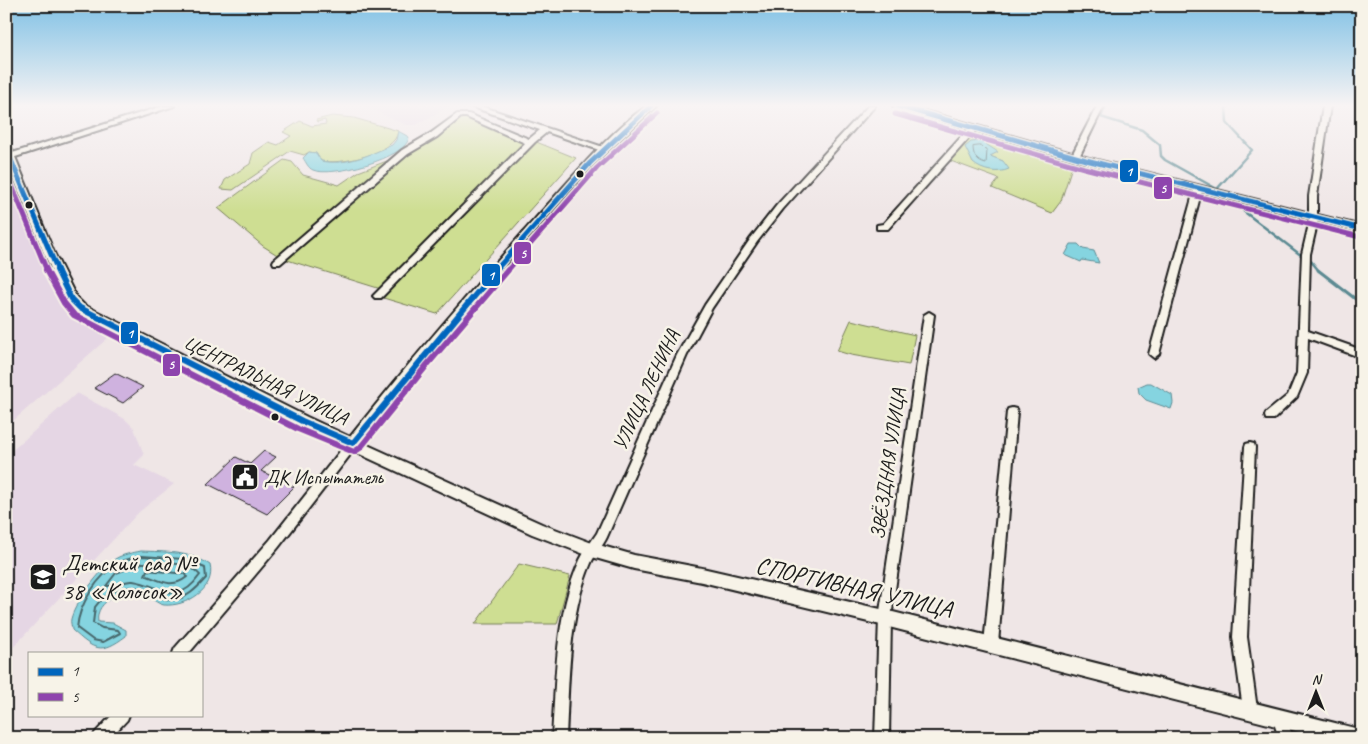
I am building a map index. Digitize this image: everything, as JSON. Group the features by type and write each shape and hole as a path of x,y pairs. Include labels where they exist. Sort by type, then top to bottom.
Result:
{"street":[{"path":"8,154 53,141"},
{"path":"277,262 405,152 424,141"},
{"path":"378,296 530,142 527,141"},
{"path":"579,141 605,149"},
{"path":"181,652 274,544 353,443 506,260 614,141"},
{"name":"УЛИЦА ЛЕНИНА","path":"559,738 564,672 573,604 581,572 601,536 682,355 708,307 754,240 841,141"},
{"path":"880,227 885,227 963,141"},
{"path":"1018,141 1198,189 1313,215 1362,229"},
{"path":"1075,157 1084,141"},
{"path":"1270,416 1292,397 1298,386 1303,367 1306,254 1312,234 1314,189 1322,141"},
{"name":"ЦЕНТРАЛЬНАЯ УЛИЦА","path":"8,154 49,253 71,299 80,308 302,421 353,443"},
{"path":"1154,354 1198,189"},
{"name":"ЗВЁЗДНАЯ УЛИЦА","path":"882,738 885,618 929,315"},
{"path":"1303,333 1362,354"},
{"path":"991,644 1012,412"},
{"name":"СПОРТИВНАЯ УЛИЦА","path":"353,443 537,529 592,550 634,562 702,575 885,618 1359,738"},
{"path":"1250,446 1240,611 1242,663 1250,709"},
{"path":"100,738 121,716"},
{"path":"1279,717 1286,738"}],"shaded area":[{"path":"6,190 78,317 108,338 6,427"},
{"name":"Детский сад № 38 «Колосок»","path":"77,393 125,419 134,428 144,455 134,465 174,484 139,512 6,655 6,456"}],"green space":[{"path":"284,141 393,141 378,152 341,161 321,161 316,153 309,152 304,155 290,151 233,190 221,189 225,180 250,164 253,153 269,142 278,145"},
{"path":"427,141 522,141 527,143 381,289 284,259 406,156"},
{"path":"534,141 576,158 437,314 380,297 516,162"},
{"path":"966,141 1008,141 1074,160 1061,201 1052,213 992,188 999,179 948,160","holes":["968,152 997,152 990,156 1003,161 993,171 973,163"]},
{"path":"392,159 279,256 263,246 218,208 284,160 292,162 303,175 339,185 358,172"},
{"path":"851,320 915,335 909,365 837,351"},
{"path":"519,564 570,576 557,624 475,624"}],"water":[{"path":"395,141 407,141 396,152 383,159 351,169 322,172 313,170 303,158 309,152 316,153 321,161 348,161 392,145"},
{"path":"981,141 998,152 990,156 1003,161 1009,169 1005,171 990,171 973,163 965,147 971,142"},
{"path":"1071,244 1078,244 1083,249 1094,251 1099,263 1082,260 1081,262 1065,255"},
{"path":"1151,383 1172,395 1173,403 1171,409 1146,400 1139,393 1138,387"},
{"path":"141,551 177,553 202,560 210,565 211,574 208,582 198,595 190,600 173,605 164,605 146,595 136,593 120,594 113,597 101,608 98,614 98,622 113,623 126,630 126,636 104,648 92,646 72,630 71,619 73,612 89,586 109,564 121,556"}],"building":[{"path":"115,373 143,387 123,403 94,388"},
{"name":"ДК Испытатель","path":"264,451 276,457 261,471 294,487 267,514 208,484 236,457 250,464"}],"waterway":[{"path":"1155,141 1160,145 1161,156 1165,160 1217,189 1252,150 1243,141"},
{"path":"1225,197 1302,256"},
{"path":"1311,261 1319,270"},
{"path":"1319,270 1362,304"}],"transit line":[{"name":"1","path":"6,148 49,253 71,299 80,308 302,421 353,443 488,278 576,178 612,141"},
{"name":"5","path":"6,171 45,268 64,303 74,315 298,429 354,452 360,448 404,392 496,283 624,141"},
{"name":"5","path":"989,141 1084,168 1360,237"},
{"name":"1","path":"1019,141 1086,160 1362,229"}],"place":[{"name":"ДК Испытатель","path":"245,477"},
{"name":"Детский сад № 38 «Колосок»","path":"43,577"}]}
